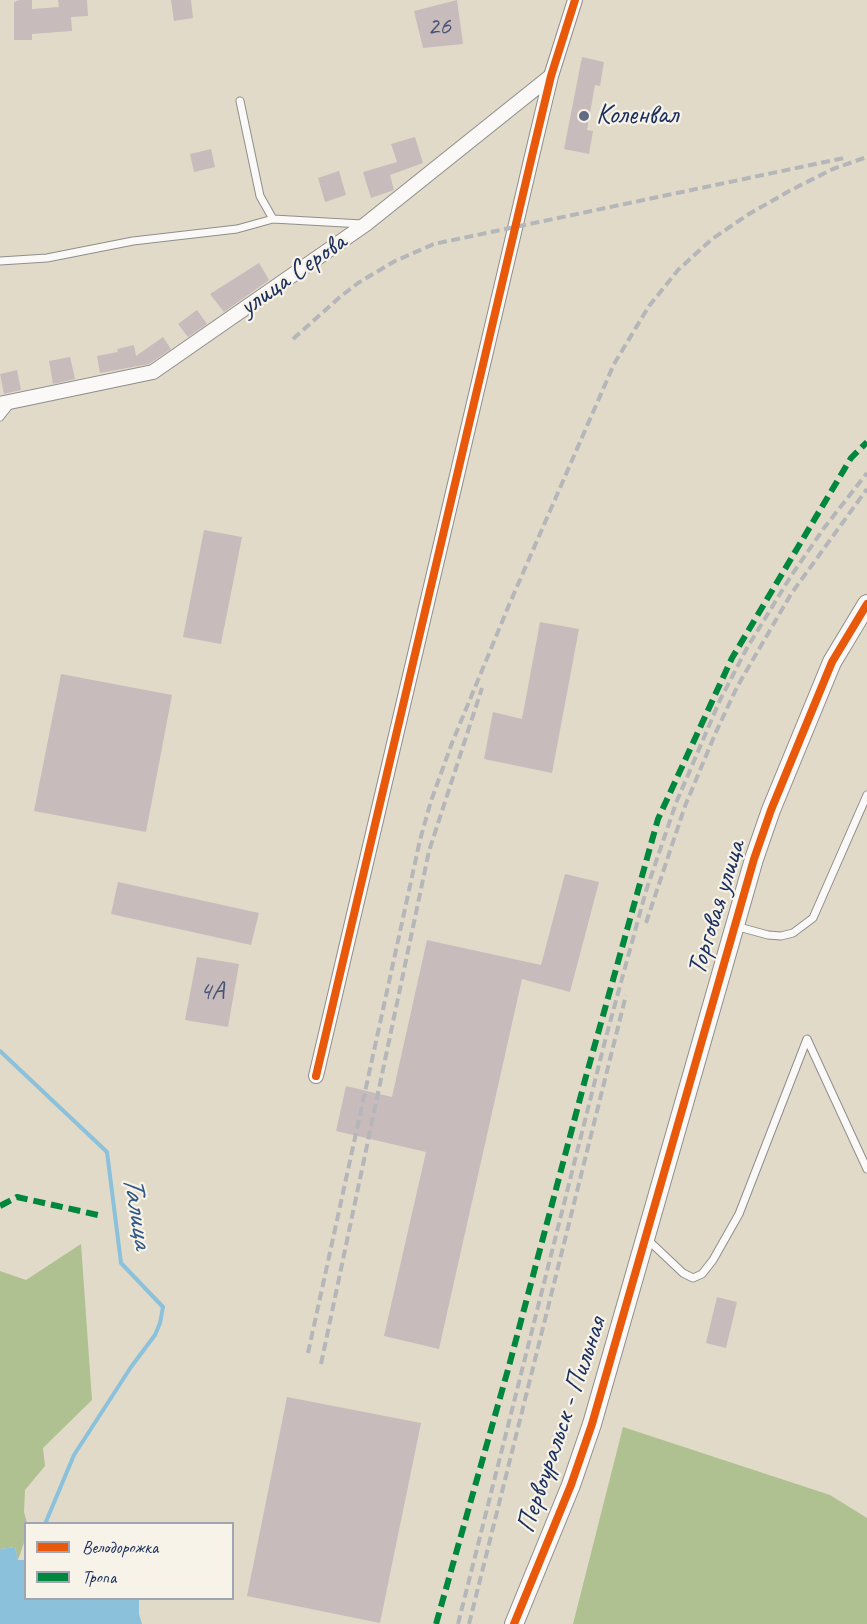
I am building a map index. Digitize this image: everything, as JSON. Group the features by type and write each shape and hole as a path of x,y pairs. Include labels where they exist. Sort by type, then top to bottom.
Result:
{"street":[{"path":"316,1076 551,76 575,0"},
{"name":"улица Серова","path":"6,402 153,372 366,224 551,76"},
{"name":"Торговая улица","path":"645,1238 734,926 771,810 832,662 867,604"},
{"name":"Первоуральск - Пильная","path":"514,1624 581,1456 645,1238"}],"lane":[{"path":"240,101 260,196 273,219"},
{"path":"0,261 47,258 133,241 237,229 273,219 366,224"},
{"path":"0,417 6,402"},
{"path":"734,926 781,936 793,933 813,918 867,795"},
{"path":"645,1238 683,1273 693,1278 702,1274 713,1260 739,1214 807,1039 867,1169"}],"green space":[{"path":"81,1244 92,1400 43,1448 45,1466 25,1490 24,1512 27,1522 24,1522 24,1543 18,1560 15,1547 0,1549 0,1271 26,1280"},
{"path":"623,1427 830,1495 867,1518 867,1624 573,1624"}],"water":[{"path":"15,1547 18,1560 24,1560 24,1600 139,1600 142,1624 0,1624 0,1549"}],"building":[{"path":"32,0 32,9 59,7 58,0 87,0 88,16 71,17 72,31 32,34 32,40 14,40 14,2"},
{"path":"171,0 191,0 193,18 174,21"},
{"path":"457,0 463,44 423,48 414,11"},
{"path":"582,57 604,62 600,86 595,85 587,130 593,131 589,154 564,149"},
{"path":"415,137 423,163 390,175 394,190 371,198 363,172 397,162 391,144"},
{"path":"211,149 215,167 194,172 190,154"},
{"path":"339,171 346,195 325,202 318,178"},
{"path":"259,263 269,280 224,312 210,294"},
{"path":"197,310 207,324 188,337 178,324"},
{"path":"163,337 171,349 149,364 100,373 97,356 118,352 117,349 134,345 136,356"},
{"path":"70,357 75,379 53,384 49,361"},
{"path":"17,370 21,390 4,394 0,374"},
{"path":"204,530 242,537 221,644 183,637"},
{"path":"540,622 579,629 552,773 484,759 493,712 522,719"},
{"path":"61,674 172,695 146,832 34,811"},
{"path":"565,874 599,882 570,992 522,979 439,1349 384,1336 426,1152 336,1131 346,1086 392,1097 427,940 541,965"},
{"path":"118,882 259,913 251,945 111,914"},
{"path":"197,957 239,964 228,1027 185,1020"},
{"path":"717,1297 737,1302 726,1348 706,1343"},
{"path":"287,1397 421,1423 380,1623 247,1596"}],"waterway":[{"name":"Талица","path":"0,1051 107,1152 121,1263 163,1307 155,1335 131,1367 74,1455 46,1522"}],"railway":[{"path":"308,1353 420,840 431,801 452,743 509,605 614,364 649,306 678,270 712,239 791,190 833,169 867,157"},
{"path":"293,339 358,283 395,261 434,244 844,158"},
{"path":"458,1624 606,1037 646,891 676,803 720,700 747,648 791,576 824,528 867,473"},
{"path":"646,923 685,806 737,687 791,594 867,489"},
{"path":"321,1364 429,851 482,688"},
{"path":"469,1624 626,995"}],"marked path":[{"path":"436,1624 658,819 732,658 851,458 867,442"},
{"path":"0,1206 17,1197 98,1215"}],"cycle path":[{"path":"316,1076 551,76 575,0"},
{"path":"514,1624 571,1485 592,1424 754,859 771,810 832,662 867,604"}],"place":[{"name":"Коленвал","path":"584,116"}]}
